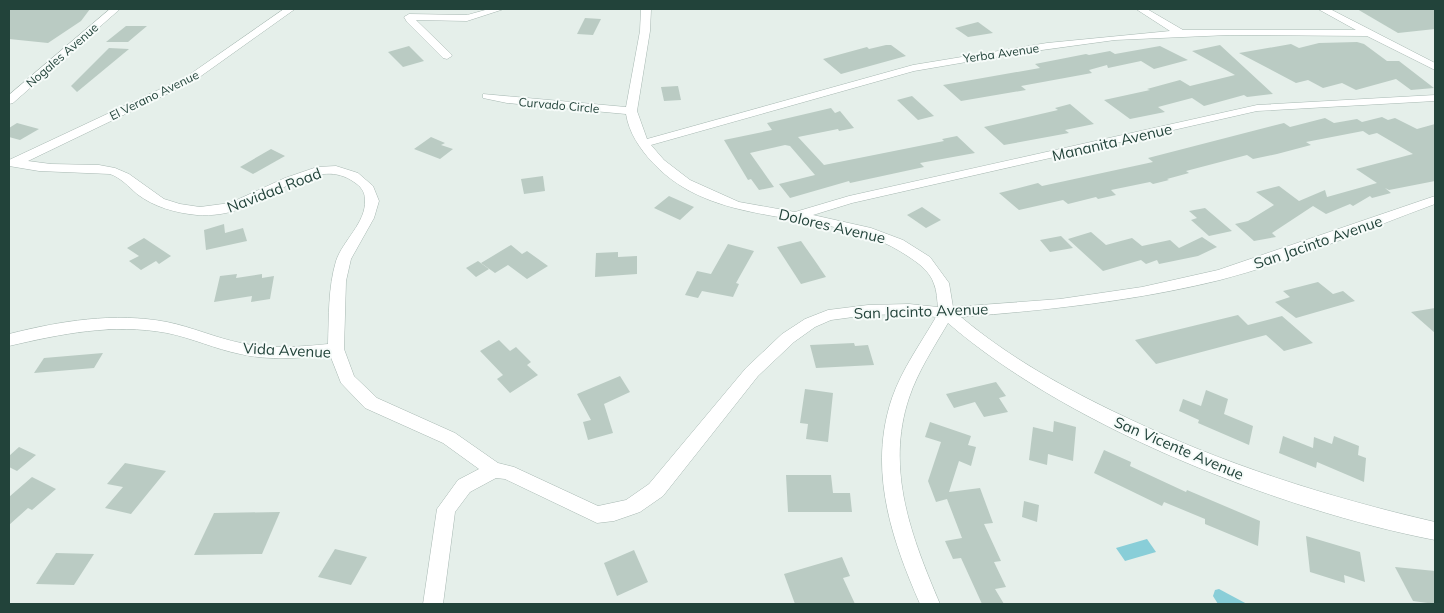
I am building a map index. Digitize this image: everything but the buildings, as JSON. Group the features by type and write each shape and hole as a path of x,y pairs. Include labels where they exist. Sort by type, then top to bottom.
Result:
{"street":[{"name":"Nogales Avenue","path":"9,101 115,9"},
{"name":"El Verano Avenue","path":"13,164 190,79 290,9"},
{"path":"447,56 409,17 467,18 499,9"},
{"name":"Dolores Avenue","path":"646,9 645,31 631,111 635,130 668,171 699,190 736,205 868,231 908,247 920,256 935,273 947,300 946,313"},
{"path":"1141,9 1181,33"},
{"path":"1323,9 1435,67"},
{"name":"Yerba Avenue","path":"644,143 913,68 1034,48 1181,33 1368,33"},
{"name":"Curvado Circle","path":"488,96 507,100 631,111"},
{"name":"Mananita Avenue","path":"793,217 849,200 1257,108 1435,98"},
{"name":"Navidad Road","path":"13,164 110,170 123,174 143,192 159,201 196,212 221,210 246,203 300,177 321,170 341,170 368,187 372,194 372,201 365,222 344,258 336,313 336,349"},
{"name":"San Jacinto Avenue","path":"494,470 508,472 597,515 614,513 633,506 656,490 752,372 788,338 810,323 828,315 868,310 909,309 946,313 1069,303 1142,292 1220,275 1316,245 1435,200"},
{"path":"930,604 912,565 899,528 892,481 891,440 900,398 946,313"},
{"name":"San Vicente Avenue","path":"946,313 974,338 1022,370 1076,401 1137,432 1202,460 1273,487 1348,510 1435,531"},
{"name":"Vida Avenue","path":"9,340 56,327 93,323 126,323 176,330 243,349 309,352 336,349 347,379 371,403 449,438 494,470"},
{"path":"433,604 446,509 464,486 494,470"}],"water":[{"path":"1147,539 1156,552 1125,561 1116,548"},
{"path":"1219,589 1247,604 1218,604 1213,596 1215,590"}]}
